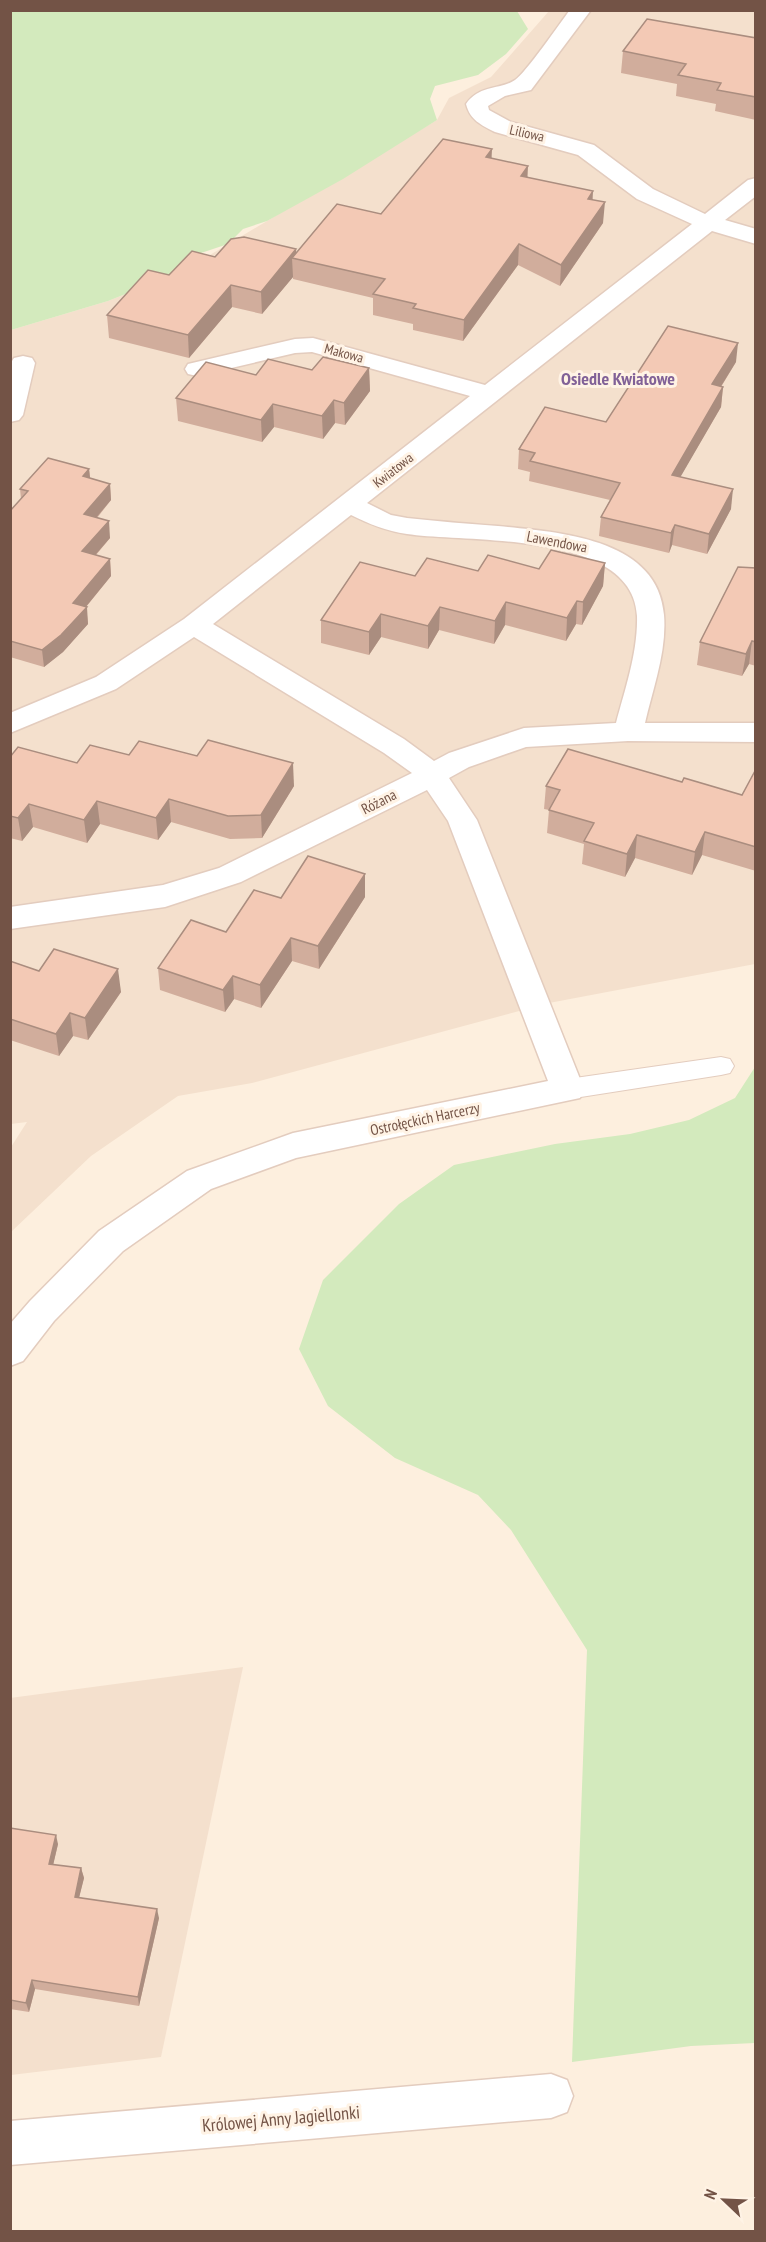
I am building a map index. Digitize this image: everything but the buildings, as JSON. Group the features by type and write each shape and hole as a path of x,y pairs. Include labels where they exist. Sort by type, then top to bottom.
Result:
{"street":[{"name":"Liliowa","path":"581,10 522,85 498,90 486,97 477,104 479,113 489,122 507,129 561,141 586,151 646,194 669,207 710,222"},
{"name":"Kwiatowa","path":"10,724 106,683 194,625 756,185"},
{"path":"710,222 756,237"},
{"name":"Makowa","path":"197,369 295,346 313,345 490,394"},
{"path":"10,416 22,363"},
{"name":"Lawendowa","path":"349,504 383,520 407,526 567,541 593,548 615,560 633,574 645,589 651,605 651,628 628,732"},
{"path":"194,625 394,746 431,773 462,820 568,1089"},
{"name":"Różana","path":"10,918 165,896 230,875 380,802 431,773 488,748 524,738 628,732 756,733"},
{"name":"Ostrołęckich Harcerzy","path":"10,1351 42,1311 111,1241 199,1180 293,1146 568,1089"},
{"name":"Królowej Anny Jagiellonki","path":"10,2143 551,2096"}],"lane":[{"path":"568,1089 721,1066"}],"shaded area":[{"path":"549,11 755,11 755,964 549,1003 252,1083 178,1096 91,1156 11,1232 11,1147 27,1122 11,1124 11,330 108,301 183,271 437,120 449,98 491,77"},
{"path":"243,1667 161,2057 11,2075 10,1698"}],"green space":[{"path":"11,11 517,11 528,29 506,54 478,75 435,86 430,99 437,120 343,179 267,221 243,229 228,244 198,254 183,271 108,301 11,330"},
{"path":"755,1067 755,2043 691,2046 572,2062 587,1650 511,1530 478,1495 395,1458 328,1406 299,1349 323,1280 399,1204 454,1165 555,1144 630,1134 689,1120 735,1098"}],"district":[{"name":"Osiedle Kwiatowe","path":"618,379"}]}
